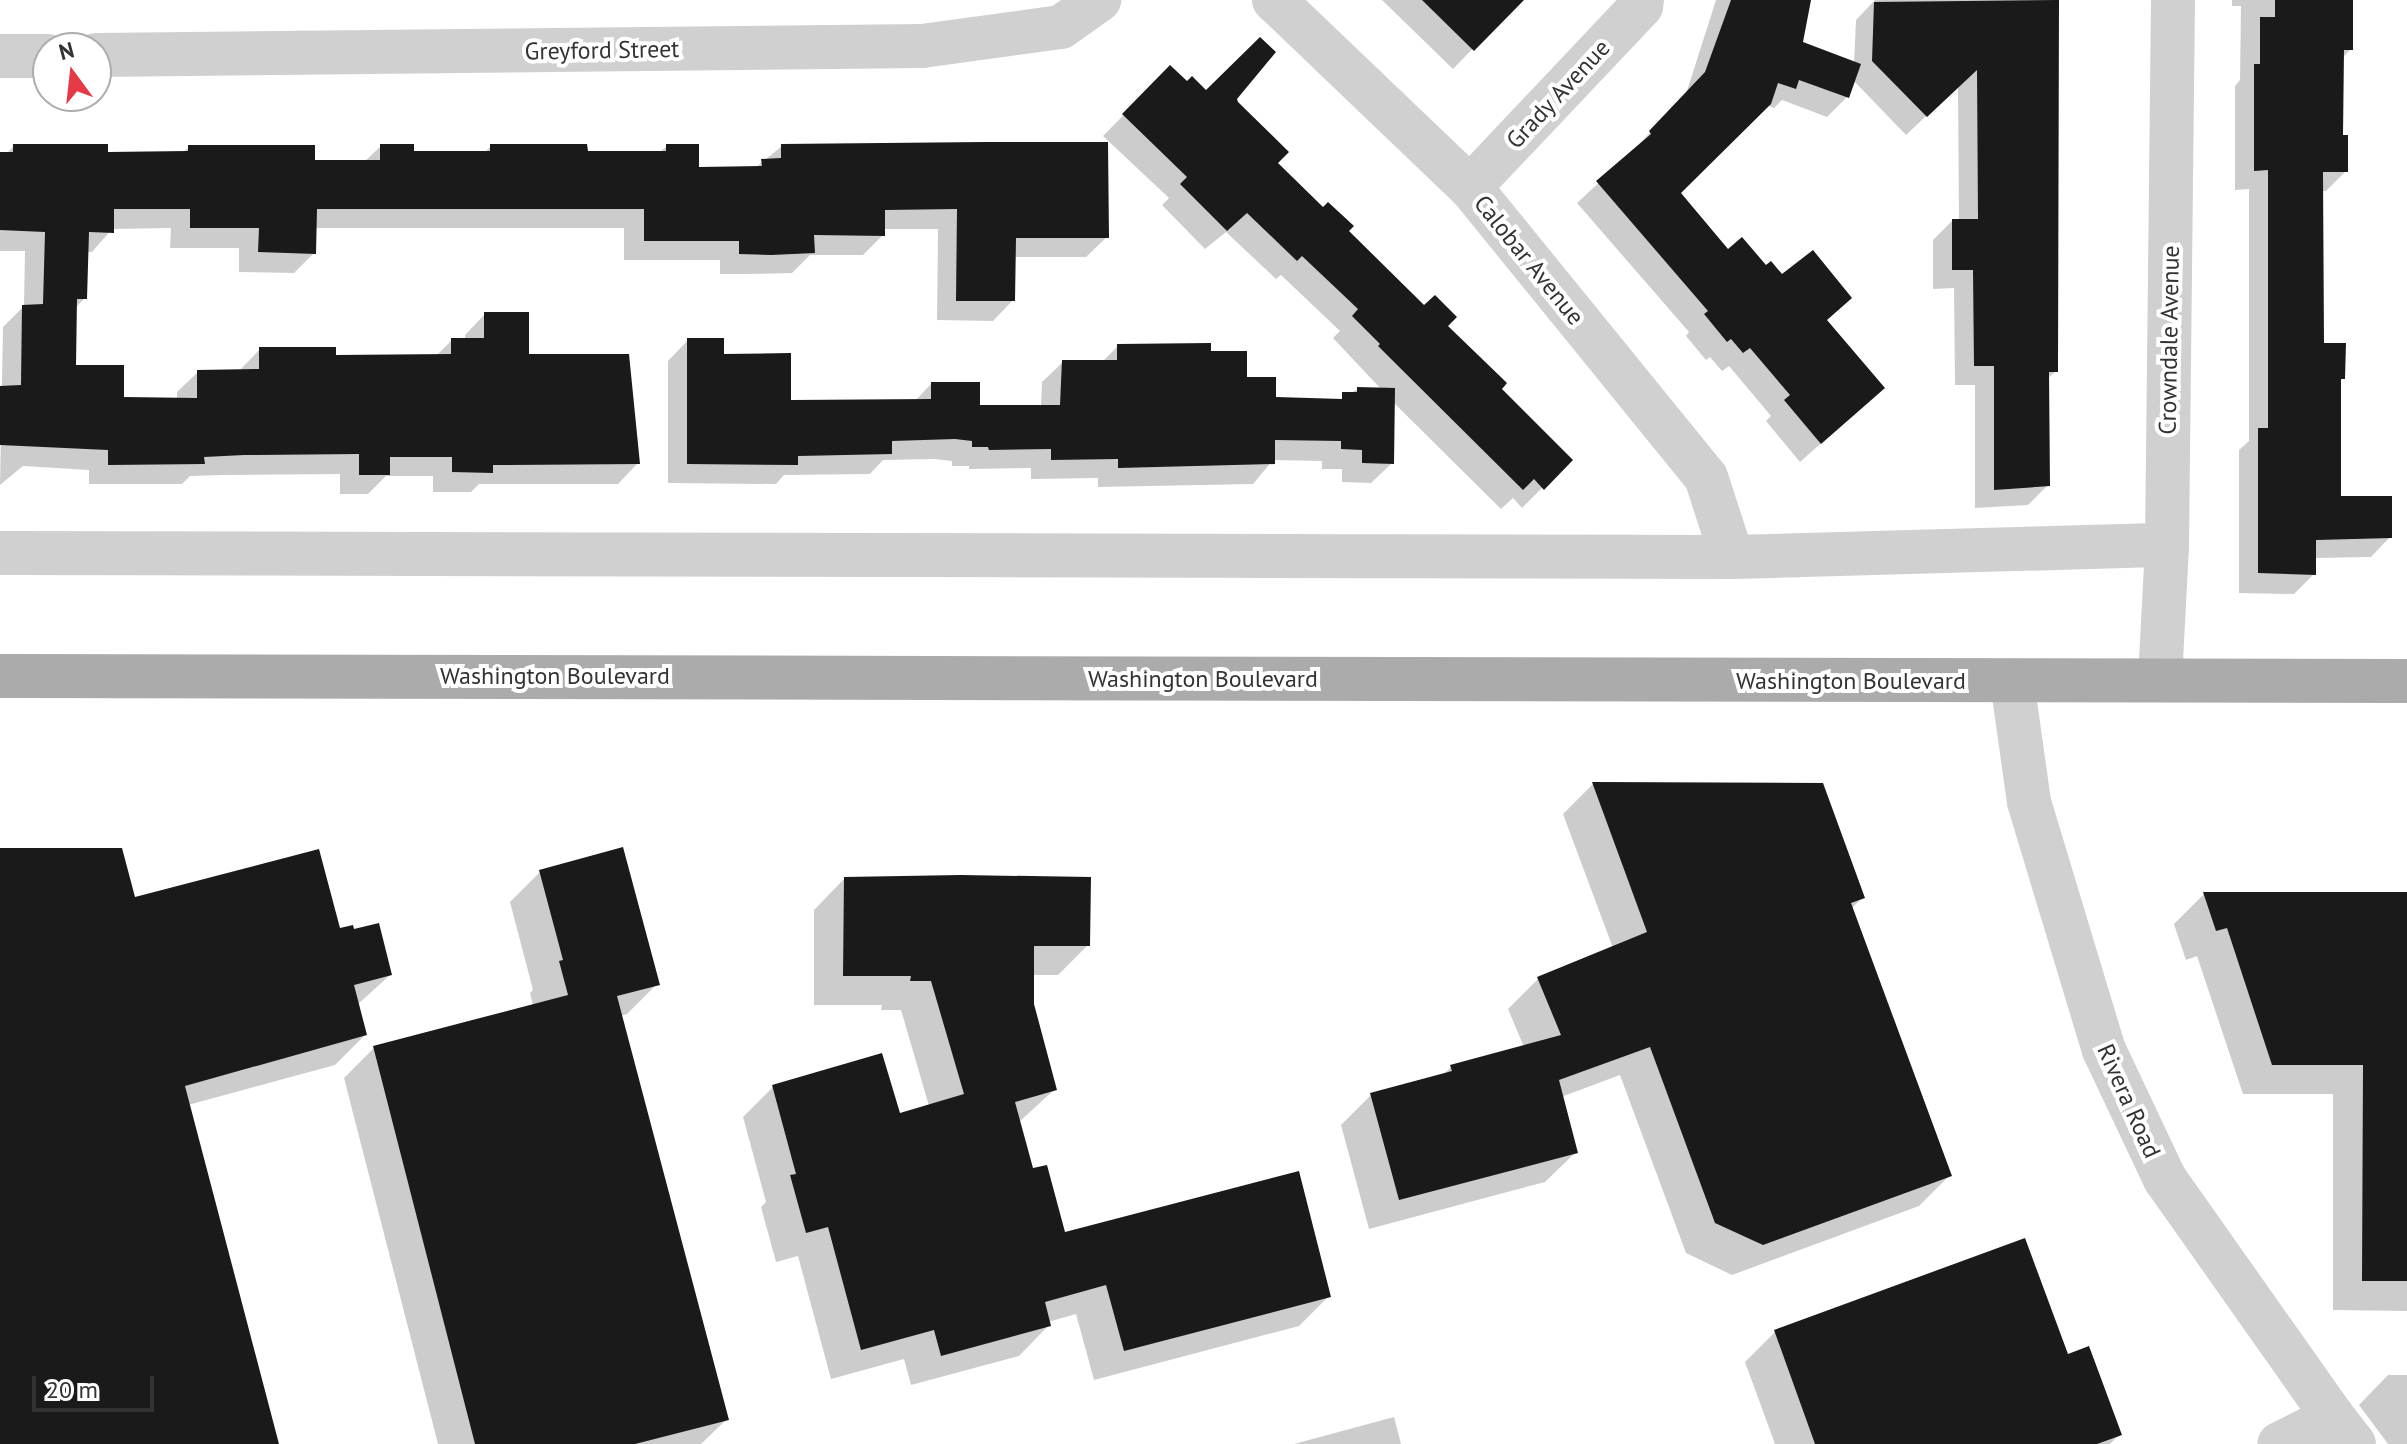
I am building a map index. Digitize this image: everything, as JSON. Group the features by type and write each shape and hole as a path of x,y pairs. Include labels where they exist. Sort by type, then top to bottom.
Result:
{"main road":[{"name":"Washington Boulevard","path":"0,676 2407,681"}],"street":[{"name":"Greyford Street","path":"112,55 922,46 1061,27 1099,0"},
{"name":"Calobar Avenue","path":"1274,0 1470,187 1706,477 1732,557"},
{"name":"Grady Avenue","path":"1470,187 1641,6 1642,0"},
{"name":"Crowndale Avenue","path":"2160,680 2167,545 2173,0"},
{"path":"0,56 32,56"},
{"path":"0,553 1732,557 2167,545"},
{"name":"Rivera Road","path":"2012,681 2029,802 2104,1050 2165,1179 2343,1430 2279,1444"}],"building":[{"path":"1422,0 1524,0 1474,51"},
{"path":"1731,0 1811,0 1803,42 1861,64 1849,98 1799,80 1796,89 1778,83 1771,104 1681,193 1728,249 1742,237 1766,265 1771,261 1782,274 1813,250 1852,298 1827,320 1885,388 1821,444 1784,400 1790,395 1750,348 1743,353 1731,339 1727,342 1704,314 1708,311 1596,181 1651,134 1649,131 1705,72"},
{"path":"2059,0 2058,372 2049,372 2050,486 1994,490 1994,366 1974,366 1973,270 1952,270 1952,219 1978,219 1977,70 1927,117 1872,61 1874,2"},
{"path":"2275,0 2353,0 2353,50 2344,50 2343,135 2348,135 2348,172 2323,172 2324,343 2346,343 2345,379 2341,379 2341,496 2392,496 2392,538 2316,540 2316,575 2258,573 2258,428 2268,428 2268,170 2254,171 2254,64 2260,64 2260,17 2275,17"},
{"path":"1260,37 1276,52 1237,99 1238,102 1289,152 1278,163 1323,207 1328,202 1354,226 1349,231 1424,305 1435,295 1457,317 1448,326 1507,383 1502,389 1573,460 1544,490 1534,479 1523,490 1378,346 1380,344 1352,316 1358,309 1302,256 1297,261 1247,213 1227,231 1180,184 1187,177 1122,114 1170,65 1187,81 1192,76 1206,90"},
{"path":"1108,142 1109,238 1016,238 1015,301 956,301 957,209 885,210 885,236 814,235 815,253 771,255 739,254 739,241 644,241 644,209 317,209 316,254 258,252 259,228 190,228 190,209 114,209 114,233 89,232 87,299 77,299 76,365 124,365 124,397 197,398 197,370 259,369 259,347 336,347 336,355 451,354 451,338 484,338 484,312 529,312 529,354 629,354 640,464 493,465 493,473 452,472 452,457 390,457 390,475 359,475 359,454 244,455 204,457 205,464 108,465 108,450 0,445 0,386 21,385 22,305 43,304 45,232 0,230 0,152 13,152 13,144 108,144 108,152 188,151 188,145 315,145 315,160 380,160 380,144 414,144 414,151 490,151 490,144 587,144 588,151 666,151 666,144 699,144 699,167 762,166 761,159 781,158 781,144"},
{"path":"687,338 724,338 724,354 791,353 791,400 931,399 931,382 980,382 980,405 1060,405 1062,360 1117,360 1117,344 1211,343 1211,351 1247,351 1247,377 1276,377 1276,397 1342,399 1342,392 1357,392 1357,387 1395,388 1394,464 1362,463 1362,450 1341,449 1341,441 1275,440 1275,464 1118,468 1118,459 1051,460 1051,449 989,450 988,447 972,447 972,441 955,439 892,441 892,454 798,456 798,465 687,464"},
{"path":"1592,782 1823,783 1865,898 1851,903 1952,1176 1763,1245 1715,1223 1650,1047 1559,1080 1578,1153 1399,1200 1370,1093 1452,1071 1450,1065 1561,1035 1537,977 1647,932"},
{"path":"623,847 660,985 617,996 729,1420 635,1444 475,1444 373,1046 568,995 559,961 563,960 539,870"},
{"path":"0,848 122,848 135,897 319,849 340,928 353,925 354,929 379,923 392,975 354,985 367,1035 185,1086 279,1444 0,1444"},
{"path":"844,877 1091,877 1090,946 1034,946 1034,1004 1057,1090 1015,1102 1033,1168 1047,1165 1065,1232 1299,1171 1331,1297 1124,1351 1106,1285 1045,1302 1051,1326 941,1356 934,1330 861,1350 828,1227 806,1233 790,1175 796,1174 772,1085 882,1053 900,1113 964,1094 931,981 910,981 911,976 843,976"},
{"path":"2203,892 2407,892 2407,1281 2362,1281 2363,1065 2272,1065 2227,928 2216,931"},
{"path":"2025,1238 2068,1354 2089,1346 2122,1435 2097,1444 1815,1444 1774,1330"}]}
